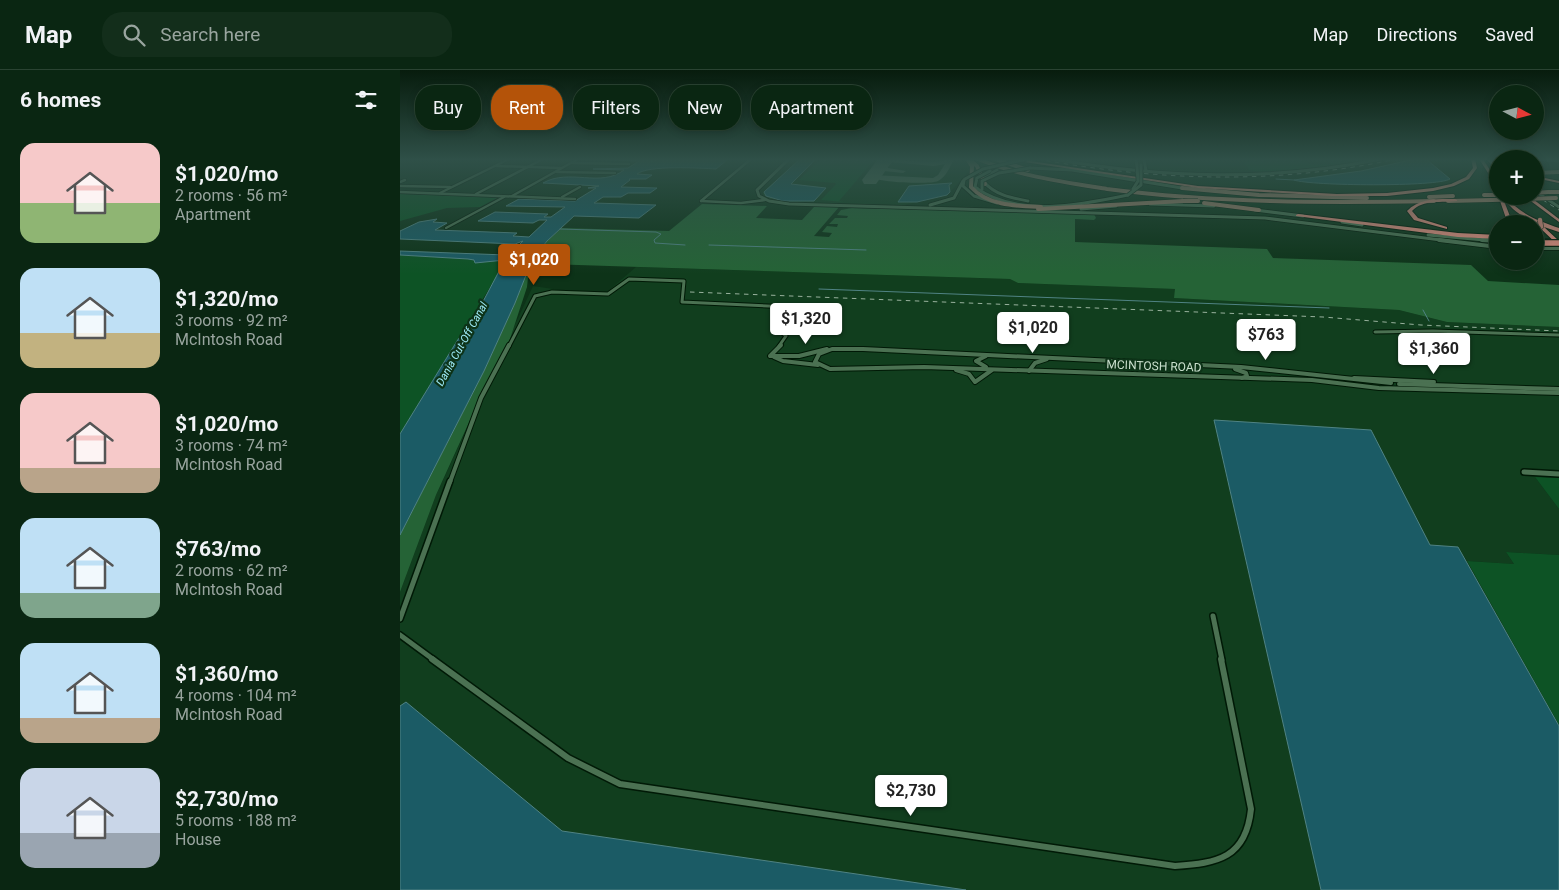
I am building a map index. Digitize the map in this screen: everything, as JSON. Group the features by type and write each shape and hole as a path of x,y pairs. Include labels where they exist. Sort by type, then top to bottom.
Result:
{"highway":[{"path":"1455,200 1420,204 1408,211 1416,219 1444,228 1473,232 1489,231"},
{"path":"1510,205 1524,215"},
{"path":"1537,205 1559,221"},
{"path":"1298,215 1489,240"},
{"path":"1544,224 1559,230"},
{"path":"1544,229 1559,245"},
{"path":"1434,236 1489,241"},
{"path":"1544,243 1559,245"}],"main road":[{"path":"986,197 1018,205 1067,205"},
{"path":"1172,197 1260,210"},
{"path":"1188,197 1322,203"},
{"path":"1258,197 1403,197"},
{"path":"1347,197 1375,198"},
{"path":"1038,209 1183,201 1322,203 1558,198"}],"street":[{"path":"446,228 503,197"},
{"path":"542,197 576,199"},
{"path":"705,197 701,201 752,202 765,200 789,204 1265,218 1489,241"},
{"path":"752,202 760,197"},
{"path":"760,197 765,200"},
{"path":"845,206 922,206 941,203 953,197"},
{"path":"978,197 1009,206 1038,209 1170,204 1260,210 1434,236"},
{"path":"992,197 1028,204 1067,205 1119,197"},
{"path":"999,197 1004,200"},
{"path":"1016,197 1031,201 1064,203 1108,200"},
{"path":"1544,198 1559,207"},
{"path":"1544,243 1559,245"},
{"path":"1544,247 1559,245"},
{"path":"400,618 481,398 535,296 552,292 608,294 629,278 684,282 682,302 790,306 778,329 786,336 785,340 770,356"},
{"path":"1375,332 1443,331 1559,335"},
{"path":"770,356 799,356 822,349 840,348"},
{"name":"MCINTOSH ROAD","path":"1391,383 1218,366 840,348 819,354 815,362 830,369 903,366 1328,381 1384,389 1559,394"},
{"path":"994,355 981,357 976,361 982,366 1017,370"},
{"path":"770,356 783,361 818,364"},
{"path":"1029,371 1035,363 1053,358"},
{"path":"1218,366 1245,372 1247,376 1241,379"},
{"path":"944,368 969,374 975,382 993,370"},
{"name":"MCINTOSH ROAD","path":"1324,377 1424,380 1450,385"},
{"name":"MCINTOSH ROAD","path":"1399,384 1559,389"},
{"path":"1539,393 1539,390 1550,388"},
{"path":"1524,472 1559,474"},
{"path":"400,635 568,758 620,784 1175,866 1202,864 1233,853 1247,834 1251,809 1213,616"}],"shaded area":[{"path":"400,197 497,198 480,207 447,208 400,221"},
{"path":"767,197 936,197 904,205 790,203 771,200"},
{"path":"824,197 842,197 839,201 844,202 821,200"},
{"path":"702,204 767,206 756,218 802,220 814,207 839,207 814,236 829,237 832,233 822,232 827,226 837,227 838,224 829,224 835,218 847,218 848,216 837,215 841,210 852,208 1094,214 1096,218 1094,220 1075,219 1075,242 1267,249 1273,258 1471,265 1488,281 1559,285 1559,327 1447,322 1399,310 1174,298 1175,289 1018,283 1010,279 547,264 539,261 533,274 528,278 527,287 510,339 486,385 436,495 400,592 400,535 484,371 532,260 547,241 561,228 669,231"},
{"path":"400,254 508,258 400,434"},
{"path":"636,267 1010,279 1018,283 1176,289 1175,298 1399,310 1447,322 1559,327 1559,478 1535,477 1559,509 1559,555 1506,552 1514,564 1467,561 1458,547 1430,545 1371,430 1214,421 1321,890 966,890 562,831 406,702 400,706 400,592 436,495 533,286 567,291 607,292"},
{"path":"1535,477 1559,478 1559,509"},
{"path":"1506,552 1559,555 1559,725 1467,561 1514,564"}],"water":[{"name":"Dania Cut-Off Canal","path":"581,197 603,197 594,203 656,205 639,218 574,216 547,241 532,260 484,371 400,535 400,434 457,341 478,311 505,260 475,263 474,260 468,259 400,255 400,251 506,255 511,253 523,241 515,244 400,239 400,231 419,222 437,219 433,222 447,223 435,230 517,233 513,236 529,237 547,220 539,220 533,223 478,221 495,212 548,214 544,217 551,217 565,207 506,206 519,199 575,201"},
{"path":"770,197 817,197 814,201 783,201"},
{"path":"901,197 937,197 917,202 898,202"},
{"path":"1214,420 1371,430 1430,545 1458,547 1559,726 1559,890 1321,890"},
{"path":"406,702 562,831 966,890 400,890 400,706"}],"waterway":[{"path":"560,229 656,232 661,234 654,240 655,243 685,245"},
{"path":"709,245 866,250"},
{"path":"819,289 1329,308"},
{"path":"1423,310 1429,321"}],"railway":[{"path":"1544,201 1559,210"},
{"path":"690,292 1323,317 1421,325 1559,331"}]}
